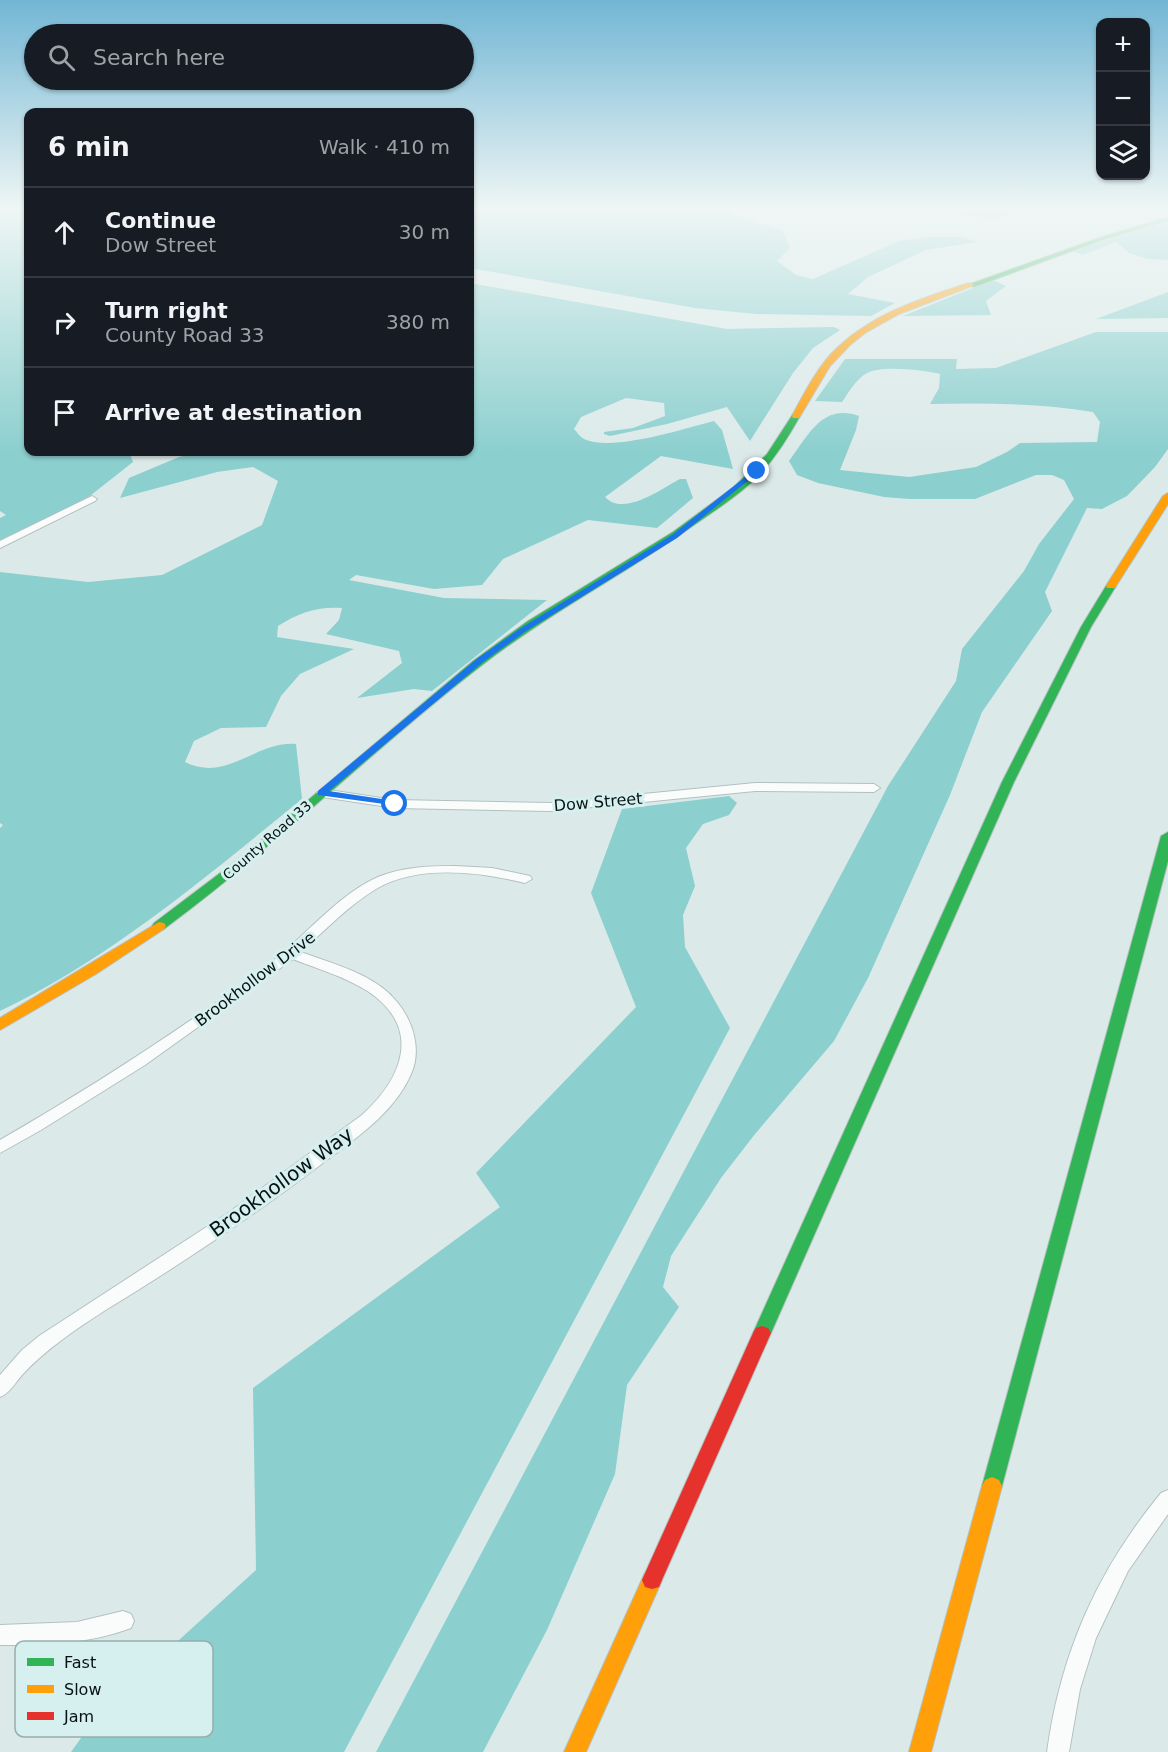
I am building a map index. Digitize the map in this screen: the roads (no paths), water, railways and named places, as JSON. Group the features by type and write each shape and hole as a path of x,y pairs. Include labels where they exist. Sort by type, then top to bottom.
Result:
{"main road":[{"name":"County Road 33","path":"0,1025 99,966 174,915 284,828 322,793 481,660 524,630 674,537 748,478 775,451 802,400 823,370 844,346 860,333 888,317 958,290"},
{"path":"575,1752 1008,782 1086,627 1168,496"},
{"path":"920,1752 1168,836"}],"street":[{"path":"0,545 92,499"},
{"name":"Dow Street","path":"322,793 404,805 552,807 755,788 874,788"},
{"name":"Brookhollow Drive","path":"0,1147 96,1091 208,1016 292,953 359,895 383,880 418,872 467,871 500,873 525,879"},
{"name":"Brookhollow Way","path":"0,1389 10,1372 53,1335 138,1282 262,1199 349,1133 376,1110 400,1082 407,1062 408,1040 406,1028 391,1004 365,985 292,953"},
{"path":"1058,1752 1069,1689 1089,1627 1119,1567 1152,1518 1168,1499"},
{"path":"0,1635 72,1634 123,1621"}]}
